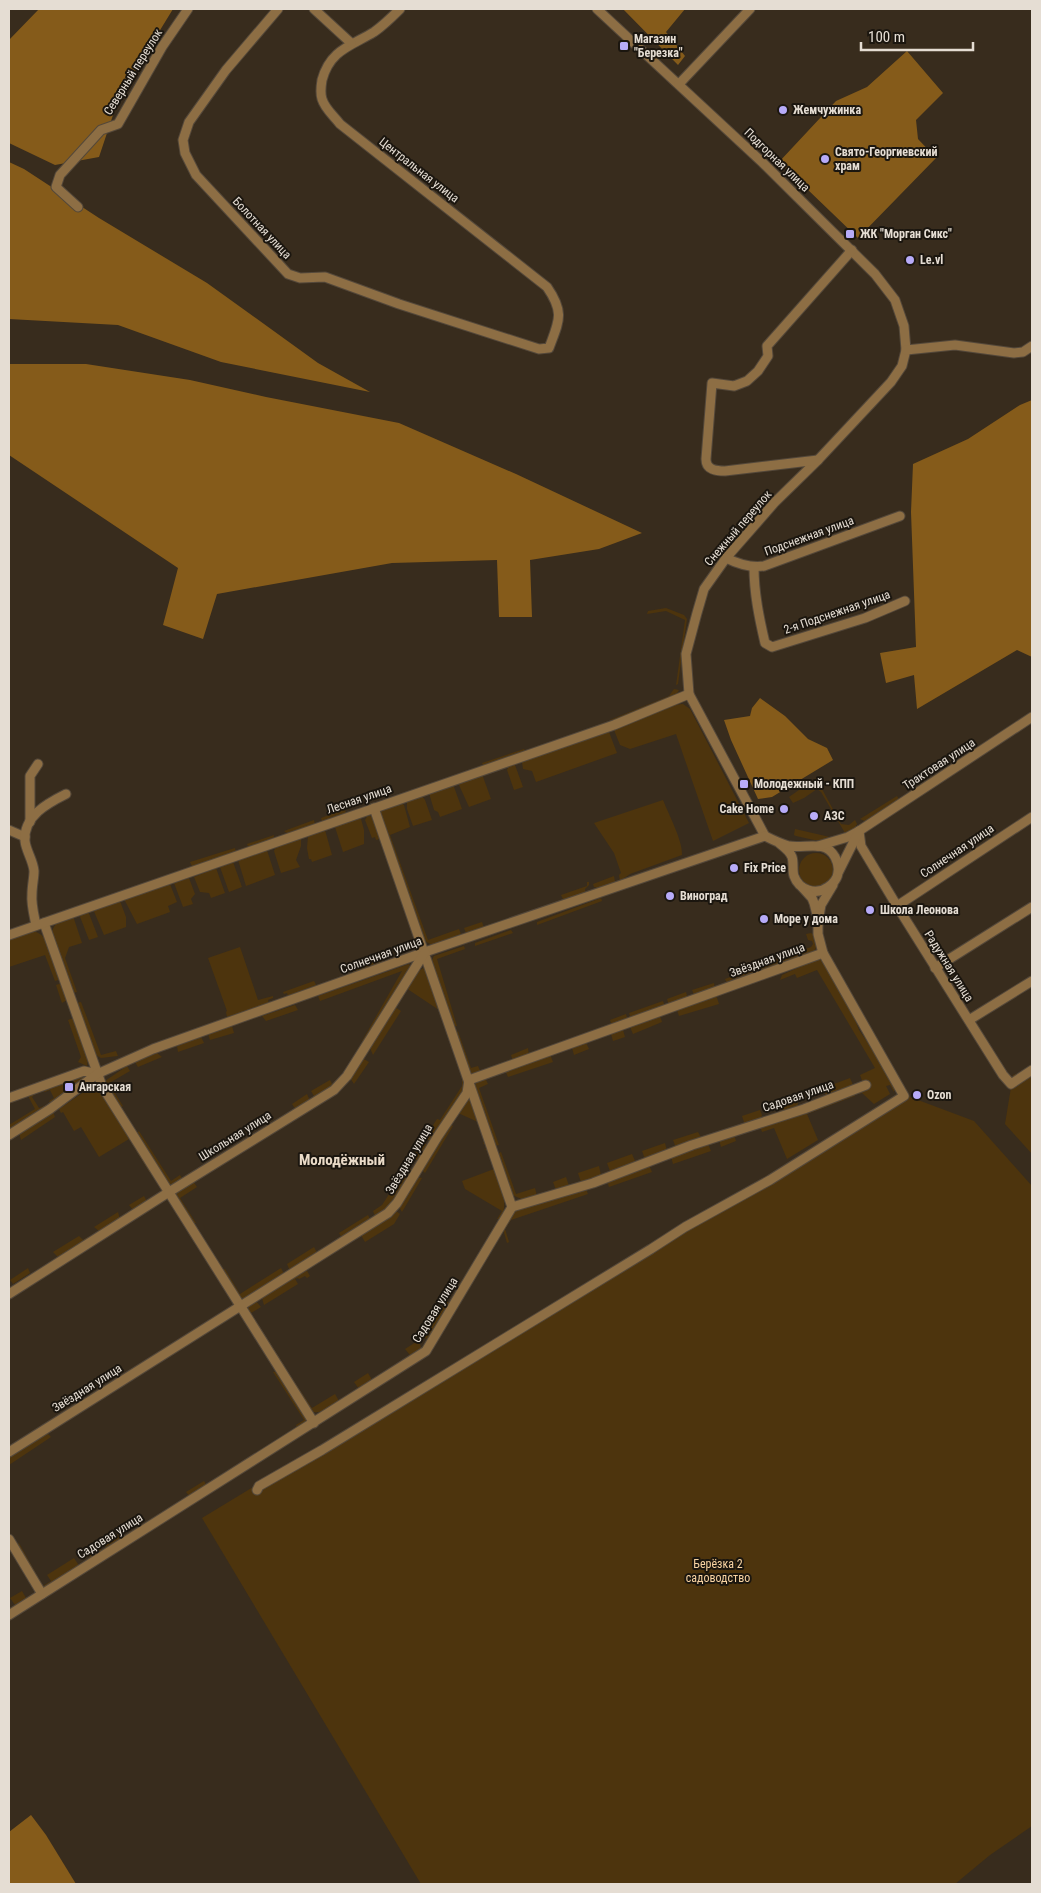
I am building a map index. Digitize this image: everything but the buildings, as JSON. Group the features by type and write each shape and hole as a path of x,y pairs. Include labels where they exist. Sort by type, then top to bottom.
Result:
{"street":[{"name":"Северный переулок","path":"78,207 56,187 60,175 101,130 118,124 162,47 188,9"},
{"name":"Болотная улица","path":"278,9 226,70 189,122 184,140 185,153 196,175 288,274 300,278 325,276 399,304 539,349"},
{"path":"314,9 352,44"},
{"name":"Центральная улица","path":"400,9 375,31 335,55 324,74 320,86 321,98 340,124 547,287 557,302 559,310 558,324 549,348 539,349"},
{"name":"Подгорная улица","path":"597,9 679,84 876,274 895,300 904,326 906,350"},
{"path":"679,84 750,9"},
{"path":"818,460 725,471 716,471 710,468 706,462 712,383 734,386 747,381 758,371 768,356 767,346 852,250"},
{"path":"906,350 955,345 1014,353 1023,352 1032,346"},
{"name":"Снежный переулок","path":"765,836 689,694 686,654 697,613 704,589 726,558 775,502 818,460 891,382 902,366 906,350"},
{"name":"Подснежная улица","path":"726,558 736,563 754,567 764,566 900,516"},
{"name":"2-я Подснежная улица","path":"754,567 754,590 760,624 766,642 772,647 865,618 906,601"},
{"name":"Лесная улица","path":"9,935 614,725 689,694"},
{"name":"Трактовая улица","path":"814,846 848,837 860,831 1032,717"},
{"path":"30,823 30,776 38,764"},
{"path":"66,794 46,804 31,819 26,831 25,842 33,862 34,874 31,896 97,1074 102,1086 241,1305 243,1313 314,1423"},
{"path":"374,808 512,1208"},
{"name":"Солнечная улица","path":"897,906 1032,817"},
{"path":"9,830 25,837"},
{"name":"Трактовая улица","path":"818,918 822,905 860,831"},
{"name":"Радужная улица","path":"860,831 861,846 997,1067 1012,1084 1032,1070"},
{"path":"765,836 791,846 827,848 834,854 838,862 837,876 830,887 822,891 813,891 802,887"},
{"name":"Солнечная улица","path":"9,1098 84,1071 97,1074 153,1049 425,952 765,836"},
{"path":"256,1490 259,1486 322,1450 651,1250 685,1227 770,1180 904,1096 823,953 818,934 818,918 812,898 793,874 792,857 780,843"},
{"path":"793,866 801,850 814,846"},
{"path":"936,968 1032,907"},
{"name":"Школьная улица","path":"9,1294 334,1090 342,1083 425,952"},
{"name":"Звёздная улица","path":"9,1452 388,1213 397,1203 467,1092 469,1080 823,953"},
{"path":"968,1020 1032,981"},
{"path":"9,1135 50,1109 97,1074"},
{"name":"Садовая улица","path":"9,1614 426,1351 512,1208 593,1183 692,1145 804,1109 866,1085"},
{"path":"9,1539 42,1594"}],"green space":[{"path":"666,608 684,615 687,619 678,684 676,685 685,620 666,611 647,614 648,611"},
{"path":"674,689 679,690 676,695 612,722 610,720 669,696"},
{"path":"683,704 690,709 749,823 713,841 676,734 630,749 620,745 614,730 673,705"},
{"path":"609,732 617,753 536,782 532,771 523,769 522,762"},
{"path":"524,749 526,752 484,767 482,763"},
{"path":"515,765 523,787 514,790 507,770 509,766"},
{"path":"482,774 491,799 469,807 459,785 460,782"},
{"path":"816,778 841,824 849,825 855,820 857,824 853,831 845,833 821,792 817,789 793,803 789,797"},
{"path":"452,785 462,809 440,817 438,812 434,810 429,793"},
{"path":"422,796 432,820 413,826 407,809 407,800"},
{"path":"897,796 900,802 867,822 860,819"},
{"path":"663,800 678,835 682,855 630,874 620,881 619,875 621,873 614,853 594,823"},
{"path":"401,802 404,805 410,827 390,835 428,940 459,929 461,934 432,945 425,941 380,813 382,808"},
{"path":"345,809 346,815 326,822 322,821 321,818"},
{"path":"368,815 372,817 380,839 372,838 365,820"},
{"path":"358,818 361,819 364,830 364,844 343,852 335,827"},
{"path":"314,820 315,825 288,834 284,831"},
{"path":"795,829 830,837 830,840 814,840 796,836 794,835"},
{"path":"325,830 332,855 312,862 309,859 307,848 308,836"},
{"path":"274,835 273,841 249,848 247,844"},
{"path":"301,837 301,846 296,860 300,867 281,873 274,851 276,847"},
{"path":"235,848 236,853 193,868 190,862"},
{"path":"267,850 275,875 246,886 238,860"},
{"path":"816,853 823,854 828,858 832,863 832,877 828,882 823,886 816,887 809,886 804,882 800,877 799,870 800,863 804,858 809,854"},
{"path":"233,862 242,887 229,892 220,867"},
{"path":"216,868 225,893 211,898 209,893 200,892 194,877"},
{"path":"614,876 615,882 598,888 594,887 593,884"},
{"path":"189,878 195,894 191,899 193,904 183,907 174,883"},
{"path":"587,882 589,882 589,885 585,889 585,893 566,900 563,899 561,895 587,886"},
{"path":"170,884 177,902 168,906 170,912 137,924 124,899"},
{"path":"601,898 602,901 537,925 537,922"},
{"path":"120,901 126,917 126,927 104,935 93,909"},
{"path":"88,911 98,937 89,940 79,914"},
{"path":"73,916 82,943 69,947 65,958 77,992 72,993 52,933 57,923"},
{"path":"482,922 484,928 466,933 464,928"},
{"path":"511,930 513,933 475,946 475,943"},
{"path":"31,931 38,933 48,943 61,979 55,981 45,955 9,967 9,939"},
{"path":"811,933 814,935 816,945 816,949 812,952 728,985 725,979 811,947 812,941 808,940 806,934"},
{"path":"464,946 465,949 437,959 457,1026 453,1026 432,960 434,956"},
{"path":"240,947 258,1000 273,996 273,998 268,1000 269,1003 227,1017 227,1011 208,958"},
{"path":"380,958 382,963 353,972 352,968"},
{"path":"817,959 823,960 852,1012 859,1030 895,1087 894,1092 890,1085 886,1086 890,1094 874,1104 862,1093 859,1094 859,1091 863,1083 860,1075 875,1068 817,970 797,978 795,974 780,980 782,975"},
{"path":"409,964 411,967 366,1041 362,1041 402,971 320,1001 318,996"},
{"path":"427,966 465,1077 465,1089 432,1141 424,1139 437,1119 440,1120 462,1086 462,1071 439,1010 406,988 415,973"},
{"path":"314,981 316,985 288,996 287,993 284,994 283,992"},
{"path":"62,983 67,1000 62,1003 56,985"},
{"path":"714,983 715,990 695,997 692,990"},
{"path":"686,992 688,999 669,1006 667,999"},
{"path":"716,995 719,1004 679,1016 677,1010"},
{"path":"663,1001 665,1007 612,1026 610,1020 626,1014 627,1018 630,1016 629,1013"},
{"path":"81,1002 101,1055 116,1051 118,1056 101,1058 96,1055 75,1003"},
{"path":"295,1005 298,1010 266,1021 262,1016"},
{"path":"395,1007 401,1011 373,1055 370,1048"},
{"path":"660,1016 662,1022 633,1034 630,1027"},
{"path":"73,1018 88,1059 87,1066 78,1062 81,1057 68,1020"},
{"path":"232,1026 234,1033 210,1040 208,1034"},
{"path":"623,1030 625,1037 613,1041 611,1034"},
{"path":"458,1031 471,1068 478,1066 481,1073 470,1074 456,1033"},
{"path":"201,1037 204,1043 178,1052 177,1046"},
{"path":"586,1043 589,1049 574,1055 572,1048"},
{"path":"528,1048 529,1056 513,1061 511,1055"},
{"path":"157,1053 162,1057 138,1067 135,1062"},
{"path":"550,1054 553,1062 508,1077 505,1070"},
{"path":"362,1058 369,1062 354,1084 350,1078"},
{"path":"127,1066 130,1071 111,1082 110,1085 123,1106 120,1108 107,1088 105,1081"},
{"path":"1032,1068 1032,1154 1005,1124 1013,1075"},
{"path":"83,1076 86,1079 51,1104 49,1101 54,1098 50,1090 45,1092 42,1089"},
{"path":"485,1078 488,1084 479,1088 499,1145 494,1146 475,1086 477,1081"},
{"path":"850,1078 853,1085 852,1088 826,1096 825,1092 835,1089 834,1084"},
{"path":"330,1080 333,1086 315,1098 311,1091"},
{"path":"94,1085 98,1087 161,1186 148,1170 129,1139 99,1157 81,1127 74,1131 63,1112 61,1113 59,1109"},
{"path":"37,1092 32,1097 39,1108 44,1106 45,1108 9,1131 9,1125 35,1109 28,1096 9,1104 9,1101"},
{"path":"854,1093 855,1096 807,1114 818,1140 787,1159 774,1128 762,1132 760,1126"},
{"path":"307,1094 310,1101 296,1110 292,1104"},
{"name":"Берёзка 2 садоводство","path":"902,1094 974,1121 1032,1186 1032,1826 990,1855 955,1884 421,1884 202,1518"},
{"path":"469,1097 471,1097 487,1143 483,1144 484,1141 478,1122 458,1113"},
{"path":"796,1098 797,1107 783,1112 780,1103"},
{"path":"760,1110 761,1119 745,1125 742,1116"},
{"path":"53,1112 55,1117 21,1140 19,1133"},
{"path":"450,1124 453,1126 425,1173 422,1170"},
{"path":"139,1131 171,1181 180,1175 183,1180 175,1184 168,1184 136,1134"},
{"path":"698,1132 702,1139 676,1148 673,1140"},
{"path":"734,1135 736,1141 721,1147 719,1140"},
{"path":"422,1143 429,1145 419,1161 412,1158"},
{"path":"665,1143 667,1151 645,1159 642,1151"},
{"path":"708,1144 711,1151 673,1164 671,1157"},
{"path":"489,1148 503,1193 504,1211 501,1219 497,1219 502,1211 465,1189 462,1181 494,1169 487,1150 484,1149"},
{"path":"501,1152 516,1194 535,1188 537,1196 524,1200 512,1195 497,1154"},
{"path":"632,1154 636,1163 610,1171 607,1163"},
{"path":"649,1165 652,1172 609,1187 607,1181"},
{"path":"599,1166 601,1175 581,1182 578,1173"},
{"path":"407,1167 414,1171 395,1202 376,1218 373,1211 382,1205"},
{"path":"417,1177 422,1178 402,1212 399,1207"},
{"path":"566,1177 569,1186 556,1190 553,1182"},
{"path":"193,1181 197,1187 180,1198 196,1223 192,1223 176,1194"},
{"path":"586,1189 588,1194 511,1220 505,1229 509,1242 507,1243 503,1229 512,1212"},
{"path":"144,1196 147,1202 133,1210 129,1205"},
{"path":"395,1210 400,1214 394,1224 365,1242 361,1235"},
{"path":"118,1212 120,1219 99,1231 94,1227"},
{"path":"368,1215 371,1221 342,1238 339,1233"},
{"path":"79,1236 83,1240 88,1237 89,1239 58,1257 53,1252"},
{"path":"314,1247 317,1253 290,1271 287,1264"},
{"path":"28,1268 30,1273 13,1284 10,1280"},
{"path":"281,1268 285,1276 244,1299 238,1297 222,1270 225,1269 240,1294"},
{"path":"306,1269 310,1276 295,1279 298,1284 264,1305 262,1298"},
{"path":"256,1301 261,1307 251,1313 284,1365 282,1365 246,1311 249,1305"},
{"path":"446,1301 451,1304 428,1340 424,1337"},
{"path":"419,1340 421,1348 410,1355 405,1349"},
{"path":"277,1371 307,1419 306,1424 297,1428 296,1425 304,1420 273,1372"},
{"path":"368,1373 372,1380 359,1389 354,1382"},
{"path":"290,1375 312,1408 335,1394 339,1401 323,1411 312,1412 287,1377"},
{"path":"46,1432 51,1437 9,1465 9,1456"},
{"path":"204,1481 207,1486 190,1497 186,1492"},
{"path":"121,1533 124,1536 123,1540 107,1549 104,1544"},
{"path":"19,1543 43,1586 51,1581 47,1575 74,1558 80,1567 44,1589 15,1545"},
{"path":"98,1544 103,1553 92,1560 86,1551"},
{"path":"22,1591 26,1598 15,1605 10,1598"}],"shaded area":[{"path":"39,9 173,9 119,97 99,157 55,165 9,143 9,40"},
{"path":"623,9 685,9 666,32 685,56 678,65"},
{"path":"907,51 943,93 916,120 918,139 936,158 858,238 779,162 836,101 867,87"},
{"path":"9,162 24,169 99,218 207,283 318,363 370,392 221,362 118,325 9,319"},
{"path":"9,364 86,364 190,380 399,423 516,474 642,533 599,549 530,560 532,617 499,617 497,560 392,563 217,594 203,639 163,625 178,568 9,455"},
{"path":"1032,400 1032,657 1017,650 917,709 914,675 886,683 880,653 916,647 911,512 913,464 968,439 1020,405"},
{"path":"760,698 785,716 808,739 827,748 833,760 772,797 758,799 724,720 750,716 752,708"},
{"path":"31,1815 46,1835 76,1884 9,1884 9,1832"}],"place":[{"name":"Магазин \"Березка\"","path":"624,46"},
{"name":"Жемчужинка","path":"783,110"},
{"name":"Свято-Георгиевский храм","path":"825,159"},
{"name":"ЖК \"Морган Сикс\"","path":"850,234"},
{"name":"Le.vl","path":"910,260"},
{"name":"Молодежный - КПП","path":"744,784"},
{"name":"Cake Home","path":"784,809"},
{"name":"АЗС","path":"814,816"},
{"name":"Fix Price","path":"734,868"},
{"name":"Виноград","path":"670,896"},
{"name":"Школа Леонова","path":"870,910"},
{"name":"Море у дома","path":"764,919"},
{"name":"Ангарская","path":"69,1087"},
{"name":"Ozon","path":"917,1095"}],"district":[{"name":"Молодёжный","path":"342,1160"}]}
